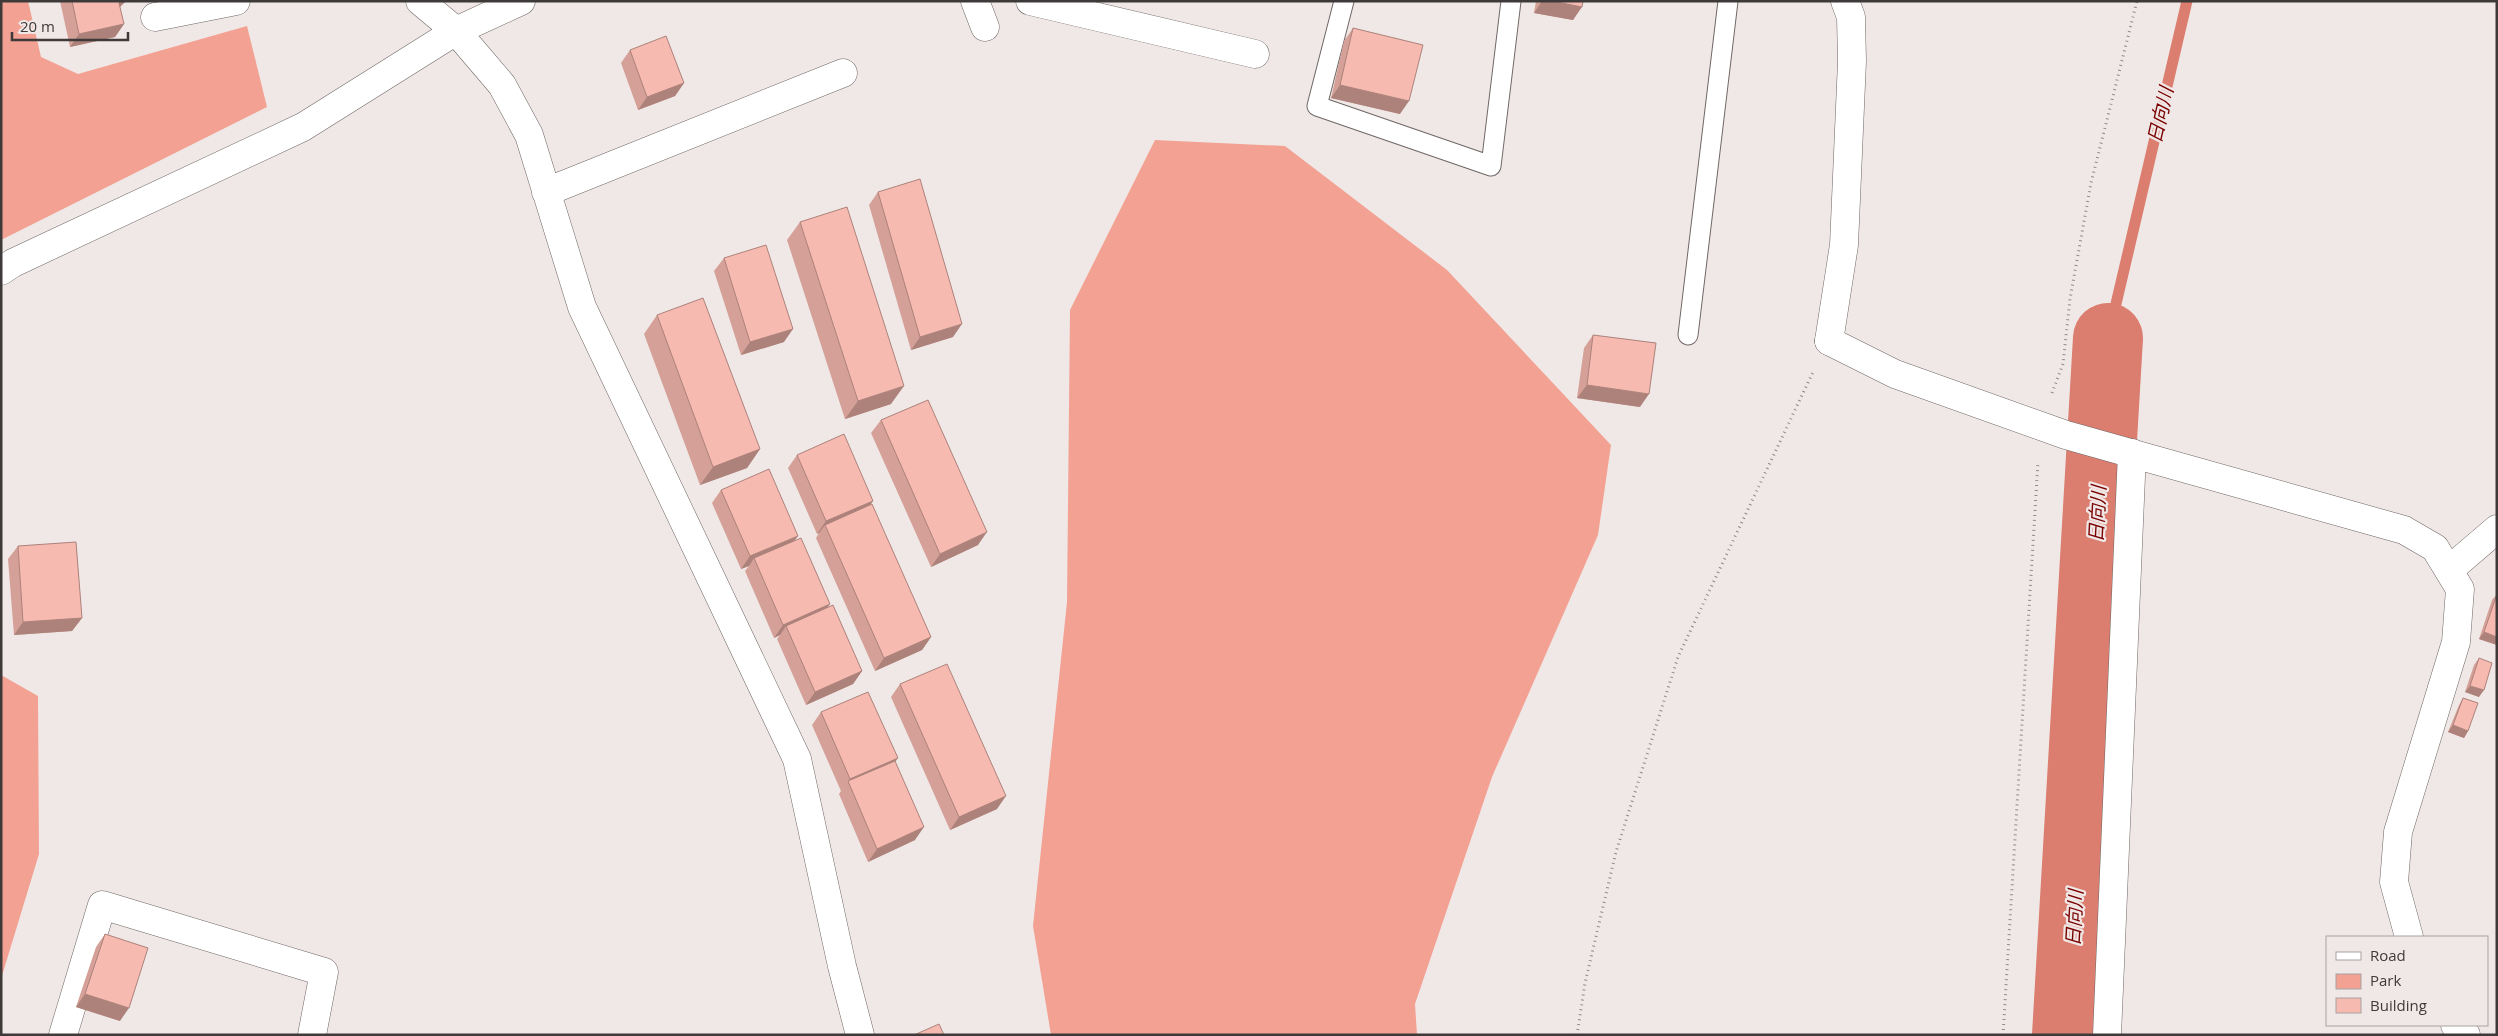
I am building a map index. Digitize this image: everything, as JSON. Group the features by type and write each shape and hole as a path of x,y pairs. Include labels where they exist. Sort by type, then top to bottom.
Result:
{"street":[{"path":"155,18 183,6 236,1"},
{"path":"420,1 456,31 502,85 529,135 582,307 798,759 842,966 860,1035"},
{"path":"1,271 13,263 303,128 456,31 521,1"},
{"path":"975,1 985,26"},
{"path":"1030,1 1255,54"},
{"path":"1845,1 1850,17 1852,61 1844,245 1829,341 1895,374 2066,435 2404,530 2436,548 2460,589 2456,642 2398,832 2394,882 2408,936"},
{"path":"546,192 843,73"},
{"path":"2107,1035 2132,454"},
{"path":"2449,570 2497,529"},
{"path":"63,1035 102,905 324,972 312,1035"},
{"path":"2456,1026 2466,1035"}],"lane":[{"path":"1344,1 1317,106 1491,166 1511,1"},
{"path":"1688,335 1728,1"}],"path":[{"path":"2002,1035 2040,425 2063,364 2070,298 2091,183 2137,1"},
{"path":"1578,1035 1585,983 1616,852 1678,657 1829,341"}],"green space":[{"path":"1,1 28,1 41,57 78,74 247,26 267,107 1,240"},
{"path":"1155,140 1285,146 1447,270 1611,445 1598,535 1492,777 1415,1004 1417,1035 1051,1035 1033,926 1067,602 1070,310"},
{"path":"1,675 38,696 39,854 1,979"}],"building":[{"path":"72,1 121,1 119,3 124,24 79,34"},
{"path":"1552,1 1583,1 1582,7"},
{"path":"1353,28 1423,45 1409,101 1340,85"},
{"path":"666,36 684,83 647,97 630,50"},
{"path":"920,179 962,324 920,337 878,192"},
{"path":"847,207 904,386 858,401 800,222"},
{"path":"766,245 793,329 750,342 724,258"},
{"path":"703,298 760,449 713,467 657,315"},
{"path":"1593,335 1656,343 1649,394 1587,385"},
{"path":"928,400 987,532 940,554 881,420"},
{"path":"844,434 873,501 826,521 797,455"},
{"path":"769,469 798,536 750,556 721,490"},
{"path":"872,504 931,637 884,658 825,525"},
{"path":"801,538 830,604 783,625 754,558"},
{"path":"76,542 82,618 23,622 18,546"},
{"path":"2497,594 2497,637 2484,632"},
{"path":"833,605 862,671 815,692 786,626"},
{"path":"2479,658 2492,663 2484,690 2470,686"},
{"path":"947,664 1006,796 959,817 900,684"},
{"path":"868,692 898,758 850,779 821,712"},
{"path":"2463,698 2478,703 2468,731 2453,725"},
{"path":"895,761 924,827 877,849 848,781"},
{"path":"105,934 148,948 129,1008 85,994"},
{"path":"939,1024 944,1035 914,1035"}],"waterway":[{"name":"日向川","path":"2108,338 2187,1"},
{"name":"日向川","path":"2067,1035 2108,338"}]}
